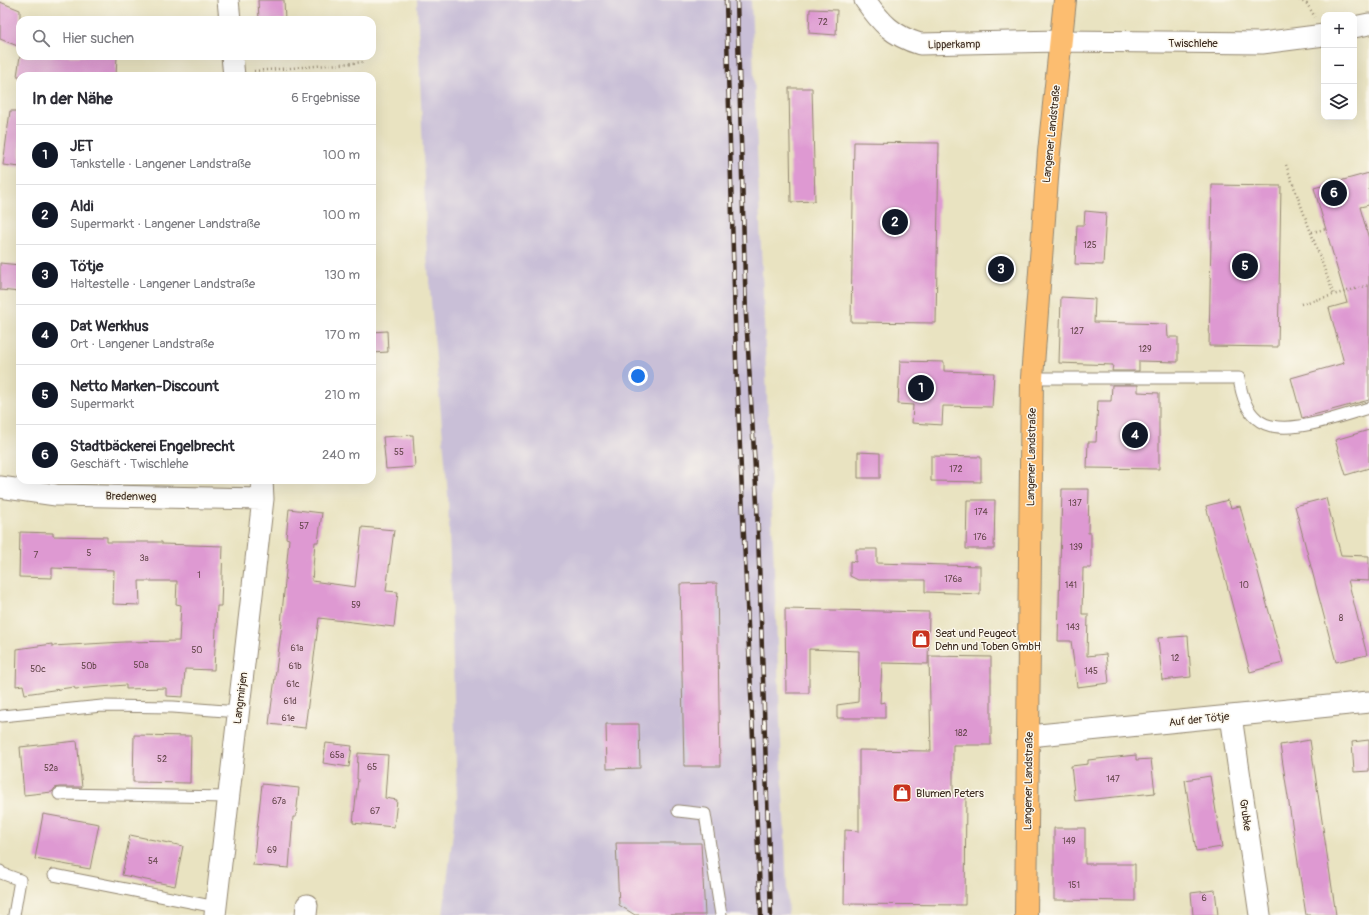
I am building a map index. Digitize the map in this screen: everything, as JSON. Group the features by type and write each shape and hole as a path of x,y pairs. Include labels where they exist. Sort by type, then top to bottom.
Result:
{"main road":[{"name":"Langener Landstraße","path":"1026,915 1032,378 1049,152 1065,0"}],"street":[{"path":"228,0 230,16"},
{"name":"Lipperkamp","path":"865,0 879,21 903,39 920,44 1061,42"},
{"path":"1357,26 1369,24"},
{"name":"Twischlehe","path":"1061,42 1262,43 1321,34"},
{"name":"Bredenweg","path":"0,487 56,494 263,490"},
{"name":"Langmirjen","path":"215,911 263,490"},
{"name":"Auf der Tötje","path":"1029,736 1369,702"},
{"name":"Grubke","path":"1231,716 1260,915"}],"lane":[{"path":"1032,378 1239,378 1243,401 1257,420 1272,427 1287,428 1308,424 1369,408"},
{"path":"2,716 102,706 173,707 238,712"},
{"path":"59,794 228,797"},
{"path":"678,811 705,814 721,915"},
{"path":"0,871 20,880 14,915"},
{"path":"54,876 215,911"}],"path":[{"path":"233,68 364,62"},
{"path":"1286,165 1334,295"},
{"path":"1312,232 1326,229"},
{"path":"1301,304 1369,285"}],"shaded area":[{"path":"417,0 751,0 788,915 443,915 457,799 448,495 427,256"}],"building":[{"path":"258,0 284,0 285,16 259,16"},
{"path":"0,2 20,10 20,16 16,16 16,45 0,39"},
{"path":"810,9 837,10 836,35 809,33"},
{"path":"19,60 117,60 116,72 18,72"},
{"path":"789,88 812,88 815,201 791,202"},
{"path":"10,111 16,111 16,167 3,165"},
{"path":"854,142 939,143 936,323 851,322"},
{"path":"1369,173 1369,205 1360,207 1369,239 1369,400 1302,418 1291,378 1344,363 1329,308 1347,303 1314,188"},
{"path":"1212,185 1281,186 1278,347 1209,346"},
{"path":"1085,211 1106,213 1103,265 1075,264 1077,225 1084,225"},
{"path":"0,263 16,265 16,292 0,290"},
{"path":"1061,297 1095,299 1094,322 1167,324 1168,337 1178,337 1178,362 1139,361 1139,371 1112,371 1113,365 1059,363"},
{"path":"387,331 388,352 376,353 376,332"},
{"path":"900,361 944,362 944,371 994,373 992,407 943,406 942,425 912,423 913,405 898,404"},
{"path":"1112,385 1138,385 1138,392 1159,393 1159,469 1087,468 1088,442 1096,442 1098,401 1111,401"},
{"path":"1369,430 1369,468 1346,475 1335,440"},
{"path":"413,435 415,467 386,469 383,437"},
{"path":"858,452 880,453 880,478 858,478"},
{"path":"931,456 981,457 981,482 931,481"},
{"path":"1062,489 1089,489 1088,533 1091,533 1091,568 1083,568 1082,614 1088,614 1087,656 1106,654 1109,683 1077,687 1071,641 1058,641"},
{"path":"1326,498 1341,555 1369,556 1369,581 1348,580 1367,655 1336,662 1295,506"},
{"path":"967,500 995,500 994,549 966,549"},
{"path":"1228,500 1231,508 1240,506 1283,663 1250,672 1206,506"},
{"path":"289,509 322,513 318,542 315,542 312,581 355,587 362,527 394,530 386,591 398,592 394,627 319,618 305,728 269,724 282,624 289,539 286,538"},
{"path":"20,532 53,533 53,536 107,537 107,542 162,542 162,544 223,546 221,606 217,606 214,670 185,669 183,697 166,696 166,688 126,689 126,685 75,689 74,687 25,694 23,685 16,686 17,649 52,644 52,646 179,641 181,605 176,604 177,581 139,581 140,605 113,604 114,570 52,568 52,578 19,577"},
{"path":"856,549 877,549 877,563 980,566 980,594 925,592 925,580 858,580 850,576 850,561 856,562"},
{"path":"717,583 720,766 684,766 680,584"},
{"path":"785,609 929,612 928,664 882,663 880,703 885,702 885,718 837,718 837,705 858,702 859,651 809,649 809,693 786,693"},
{"path":"1188,636 1191,677 1162,680 1158,638"},
{"path":"929,656 991,657 991,745 953,745 953,794 966,794 965,905 844,904 845,830 859,831 859,750 931,751"},
{"path":"606,724 639,724 640,768 607,769"},
{"path":"134,735 191,736 190,783 133,782"},
{"path":"1310,740 1336,915 1306,915 1280,745"},
{"path":"1369,740 1369,771 1354,772 1352,742"},
{"path":"77,741 82,787 59,787 55,788 52,792 24,795 20,747"},
{"path":"326,743 352,746 349,767 323,763"},
{"path":"358,753 388,755 385,798 397,800 394,827 353,823 358,779"},
{"path":"1136,755 1136,760 1151,759 1155,793 1075,801 1071,766 1088,764 1088,760"},
{"path":"1210,776 1222,847 1196,851 1185,780"},
{"path":"262,784 299,788 296,817 293,817 289,868 253,865"},
{"path":"43,814 99,824 90,869 35,859"},
{"path":"1054,828 1085,828 1085,864 1135,864 1135,901 1054,900"},
{"path":"130,835 183,846 175,886 122,875"},
{"path":"616,843 701,843 705,915 635,915 619,905"},
{"path":"1215,890 1218,915 1193,915 1191,893"}],"railway":[{"path":"726,0 736,359 761,915"},
{"path":"737,0 746,315 757,503 771,915"}],"place":[{"name":"Stadtbäckerei Engelbrecht","path":"1334,193"},
{"name":"Aldi","path":"895,222"},
{"name":"Netto Marken-Discount","path":"1245,266"},
{"name":"Tötje","path":"1001,269"},
{"name":"JET","path":"921,388"},
{"name":"Dat Werkhus","path":"1135,435"},
{"name":"Seat und Peugeot Dehn und Toben GmbH","path":"921,639"},
{"name":"Blumen Peters","path":"902,793"}]}
